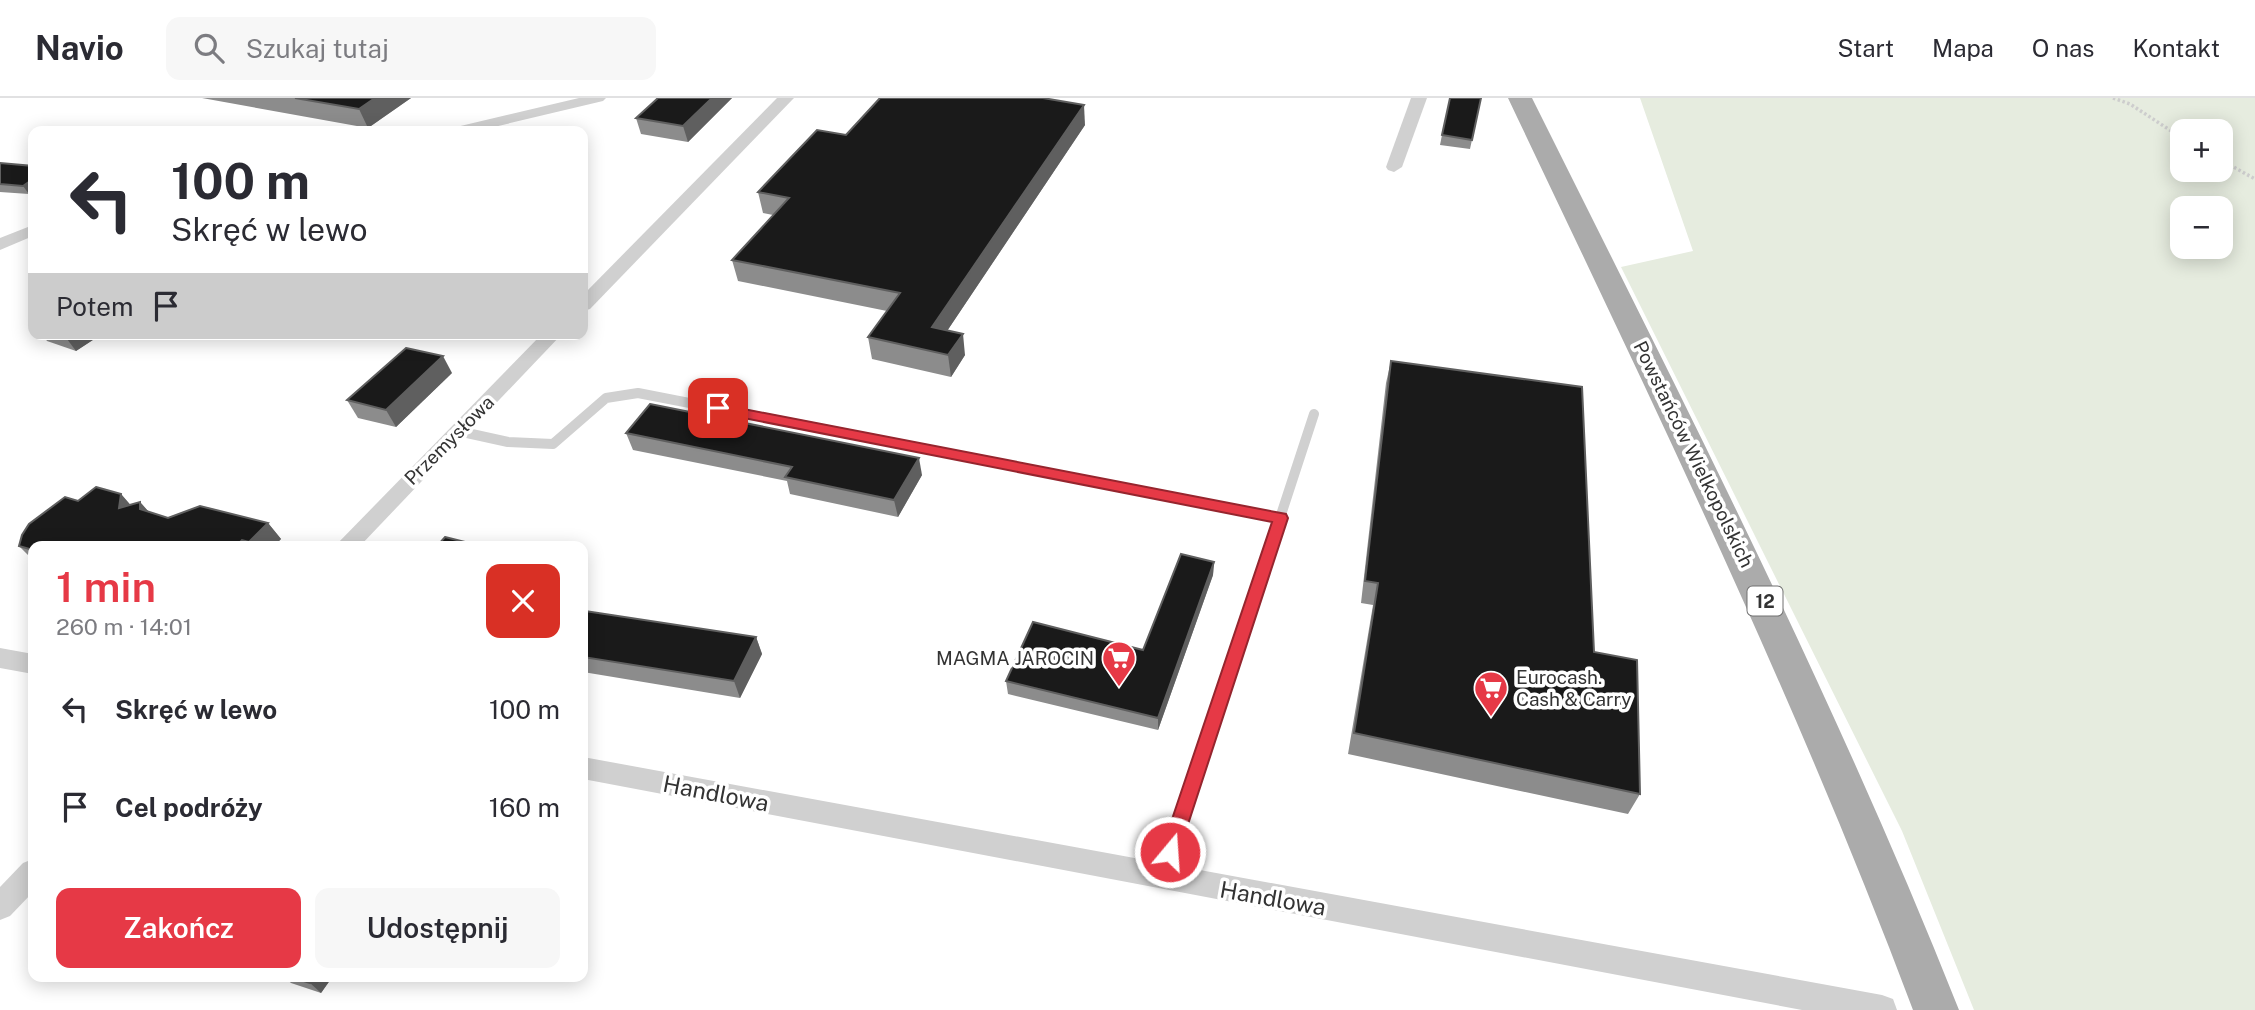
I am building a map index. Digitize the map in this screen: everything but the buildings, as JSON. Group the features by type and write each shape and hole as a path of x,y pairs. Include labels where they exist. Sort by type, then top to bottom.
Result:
{"main road":[{"name":"Powstańców Wielkopolskich","path":"1520,98 1745,558 1816,713 1936,1010"}],"street":[{"path":"479,126 598,98"},
{"path":"588,299 786,98"},
{"path":"1394,167 1419,98"},
{"path":"0,245 28,232"},
{"name":"Przemysłowa","path":"351,541 548,340"},
{"path":"0,658 28,663"},
{"name":"Handlowa","path":"588,769 1882,1010"},
{"path":"0,907 28,877"}],"lane":[{"path":"458,431 508,442 553,444 607,398 638,393 1281,518"},
{"path":"1162,878 1314,414"}],"path":[{"path":"2113,98 2130,104 2170,130"},
{"path":"2233,166 2255,178"}],"shaded area":[{"path":"1640,98 2255,98 2255,1010 1974,1010 1902,831 1621,267 1693,251"}],"place":[{"name":"MAGMA JAROCIN","path":"1119,688"},
{"name":"Eurocash. Cash & Carry","path":"1491,718"}],"route":[{"path":"718,408 1281,518 1170,852"}]}
